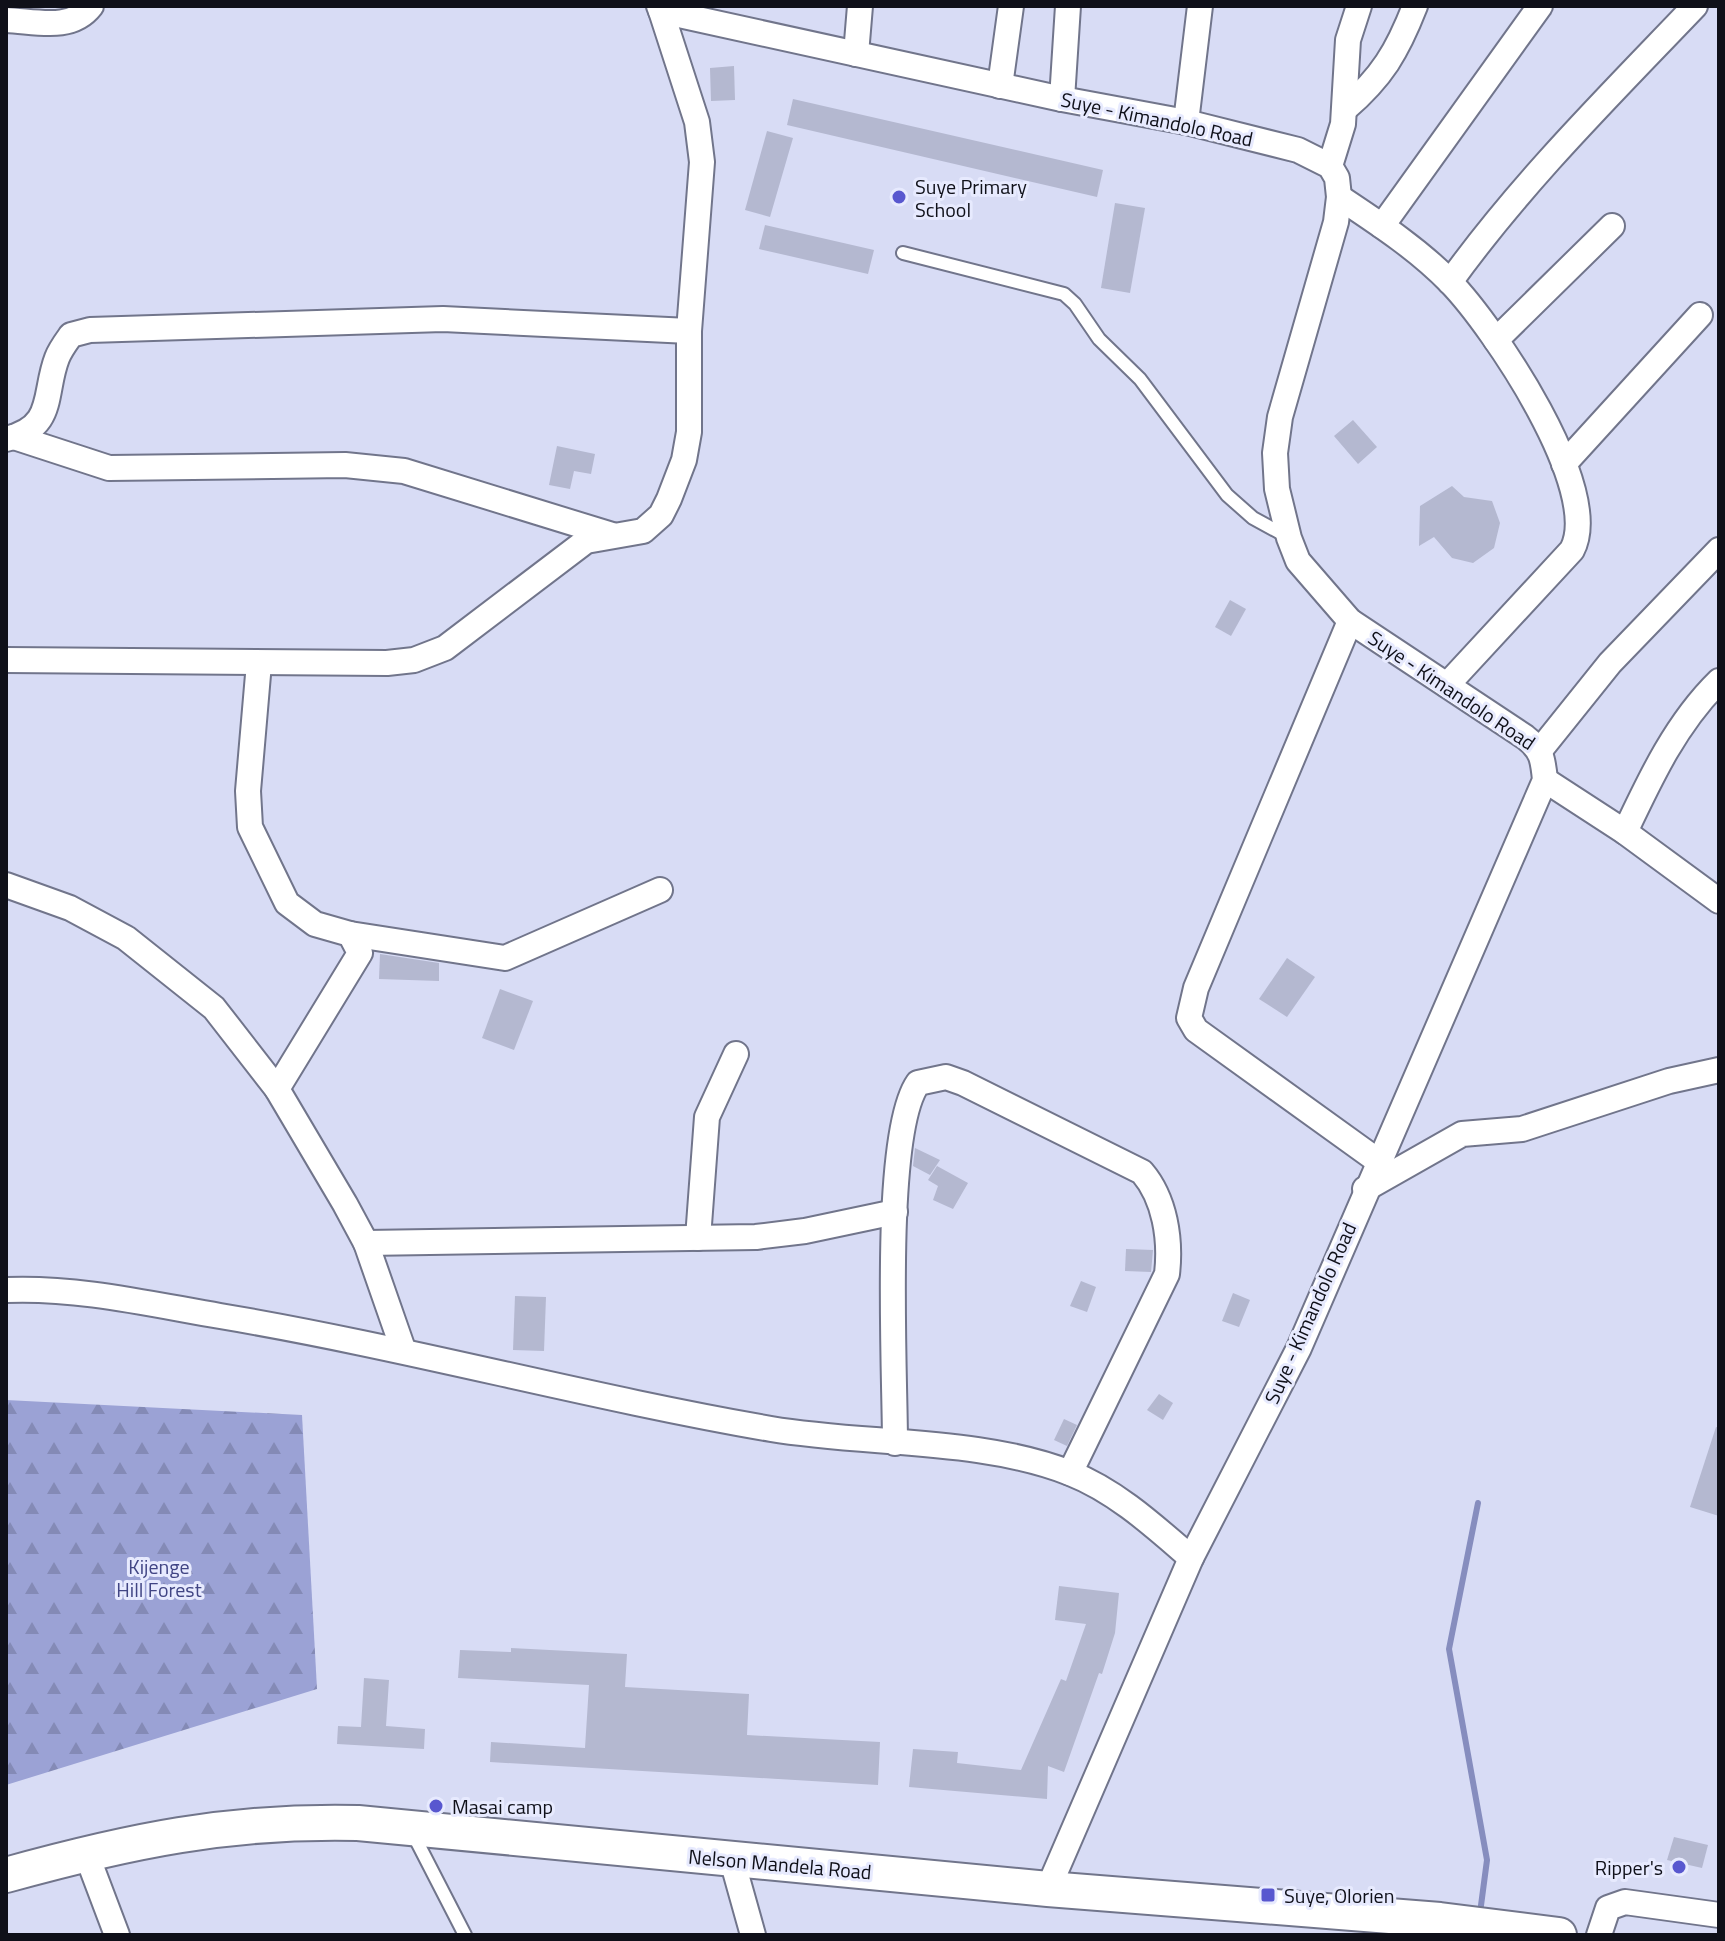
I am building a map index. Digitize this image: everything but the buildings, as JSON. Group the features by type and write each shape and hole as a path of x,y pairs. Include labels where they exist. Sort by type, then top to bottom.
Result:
{"main road":[{"name":"Nelson Mandela Road","path":"6,1875 153,1837 263,1824 358,1823 1048,1889 1440,1920 1559,1935"}],"street":[{"path":"6,20 64,23 84,15 91,6"},
{"path":"856,54 860,6"},
{"path":"1000,86 1011,6"},
{"path":"1062,99 1068,6"},
{"path":"1186,122 1200,6"},
{"path":"1330,166 1342,134 1346,51 1359,6"},
{"path":"1345,109 1373,84 1399,47 1415,6"},
{"path":"1382,226 1540,6"},
{"path":"1450,282 1479,241 1552,156 1621,80 1695,6"},
{"path":"6,660 259,663 414,660 445,648 586,541 643,531 652,525 661,515 684,460 691,400 689,331 702,162 697,122 660,8"},
{"name":"Suye - Kimandolo Road","path":"660,8 1000,86 1186,122 1298,150 1330,166 1337,178 1339,197 1336,222 1280,417 1275,453 1277,489 1289,538 1298,561 1350,621 1541,749 1545,780 1365,1189 1299,1348 1191,1558 1048,1889"},
{"path":"1339,197 1382,226 1450,282 1496,340 1513,364 1564,464 1578,513 1572,550 1447,685"},
{"path":"1496,340 1612,226"},
{"path":"1564,464 1700,315"},
{"path":"10,438 33,426 45,414 57,357 71,335 90,330 443,319 689,331"},
{"path":"10,438 109,468 345,465 404,471 613,535"},
{"path":"1541,749 1610,663 1719,550"},
{"path":"1350,621 1196,988 1189,1018 1196,1030 1378,1161"},
{"path":"259,663 248,791 250,827 287,903 302,917 350,934 505,958 660,890"},
{"path":"1625,832 1656,766 1696,707 1719,681"},
{"path":"1545,780 1625,832 1719,901"},
{"path":"7,888 70,908 126,938 214,1008 277,1089 366,1243 403,1349"},
{"path":"277,1089 355,966 360,953 350,934"},
{"path":"698,1238 707,1117 736,1054"},
{"path":"1365,1189 1462,1134 1522,1129 1669,1081 1719,1070"},
{"path":"895,1443 895,1171 910,1095 918,1083 946,1077 1142,1172 1154,1186 1168,1240 1167,1274 1070,1473"},
{"path":"366,1243 698,1238 805,1231 895,1212"},
{"path":"6,1290 40,1288 97,1295 403,1349 771,1429 1011,1455 1070,1473 1134,1511 1191,1558"},
{"path":"86,1853 117,1935"},
{"path":"732,1860 753,1935"},
{"path":"1599,1935 1608,1908 1625,1902 1719,1915"}],"lane":[{"path":"903,253 1064,294 1075,304 1099,339 1140,379 1227,495 1253,518 1289,538"},
{"path":"411,1830 465,1935"}],"green space":[{"name":"Kijenge Hill Forest","path":"6,1400 302,1415 317,1689 6,1785"}],"waterway":[{"path":"1478,1503 1449,1649 1487,1860 1480,1913"}],"place":[{"name":"Suye Primary School","path":"899,197"},
{"name":"Masai camp","path":"436,1806"},
{"name":"Ripper's","path":"1679,1867"},
{"name":"Suye, Olorien","path":"1268,1895"}]}
